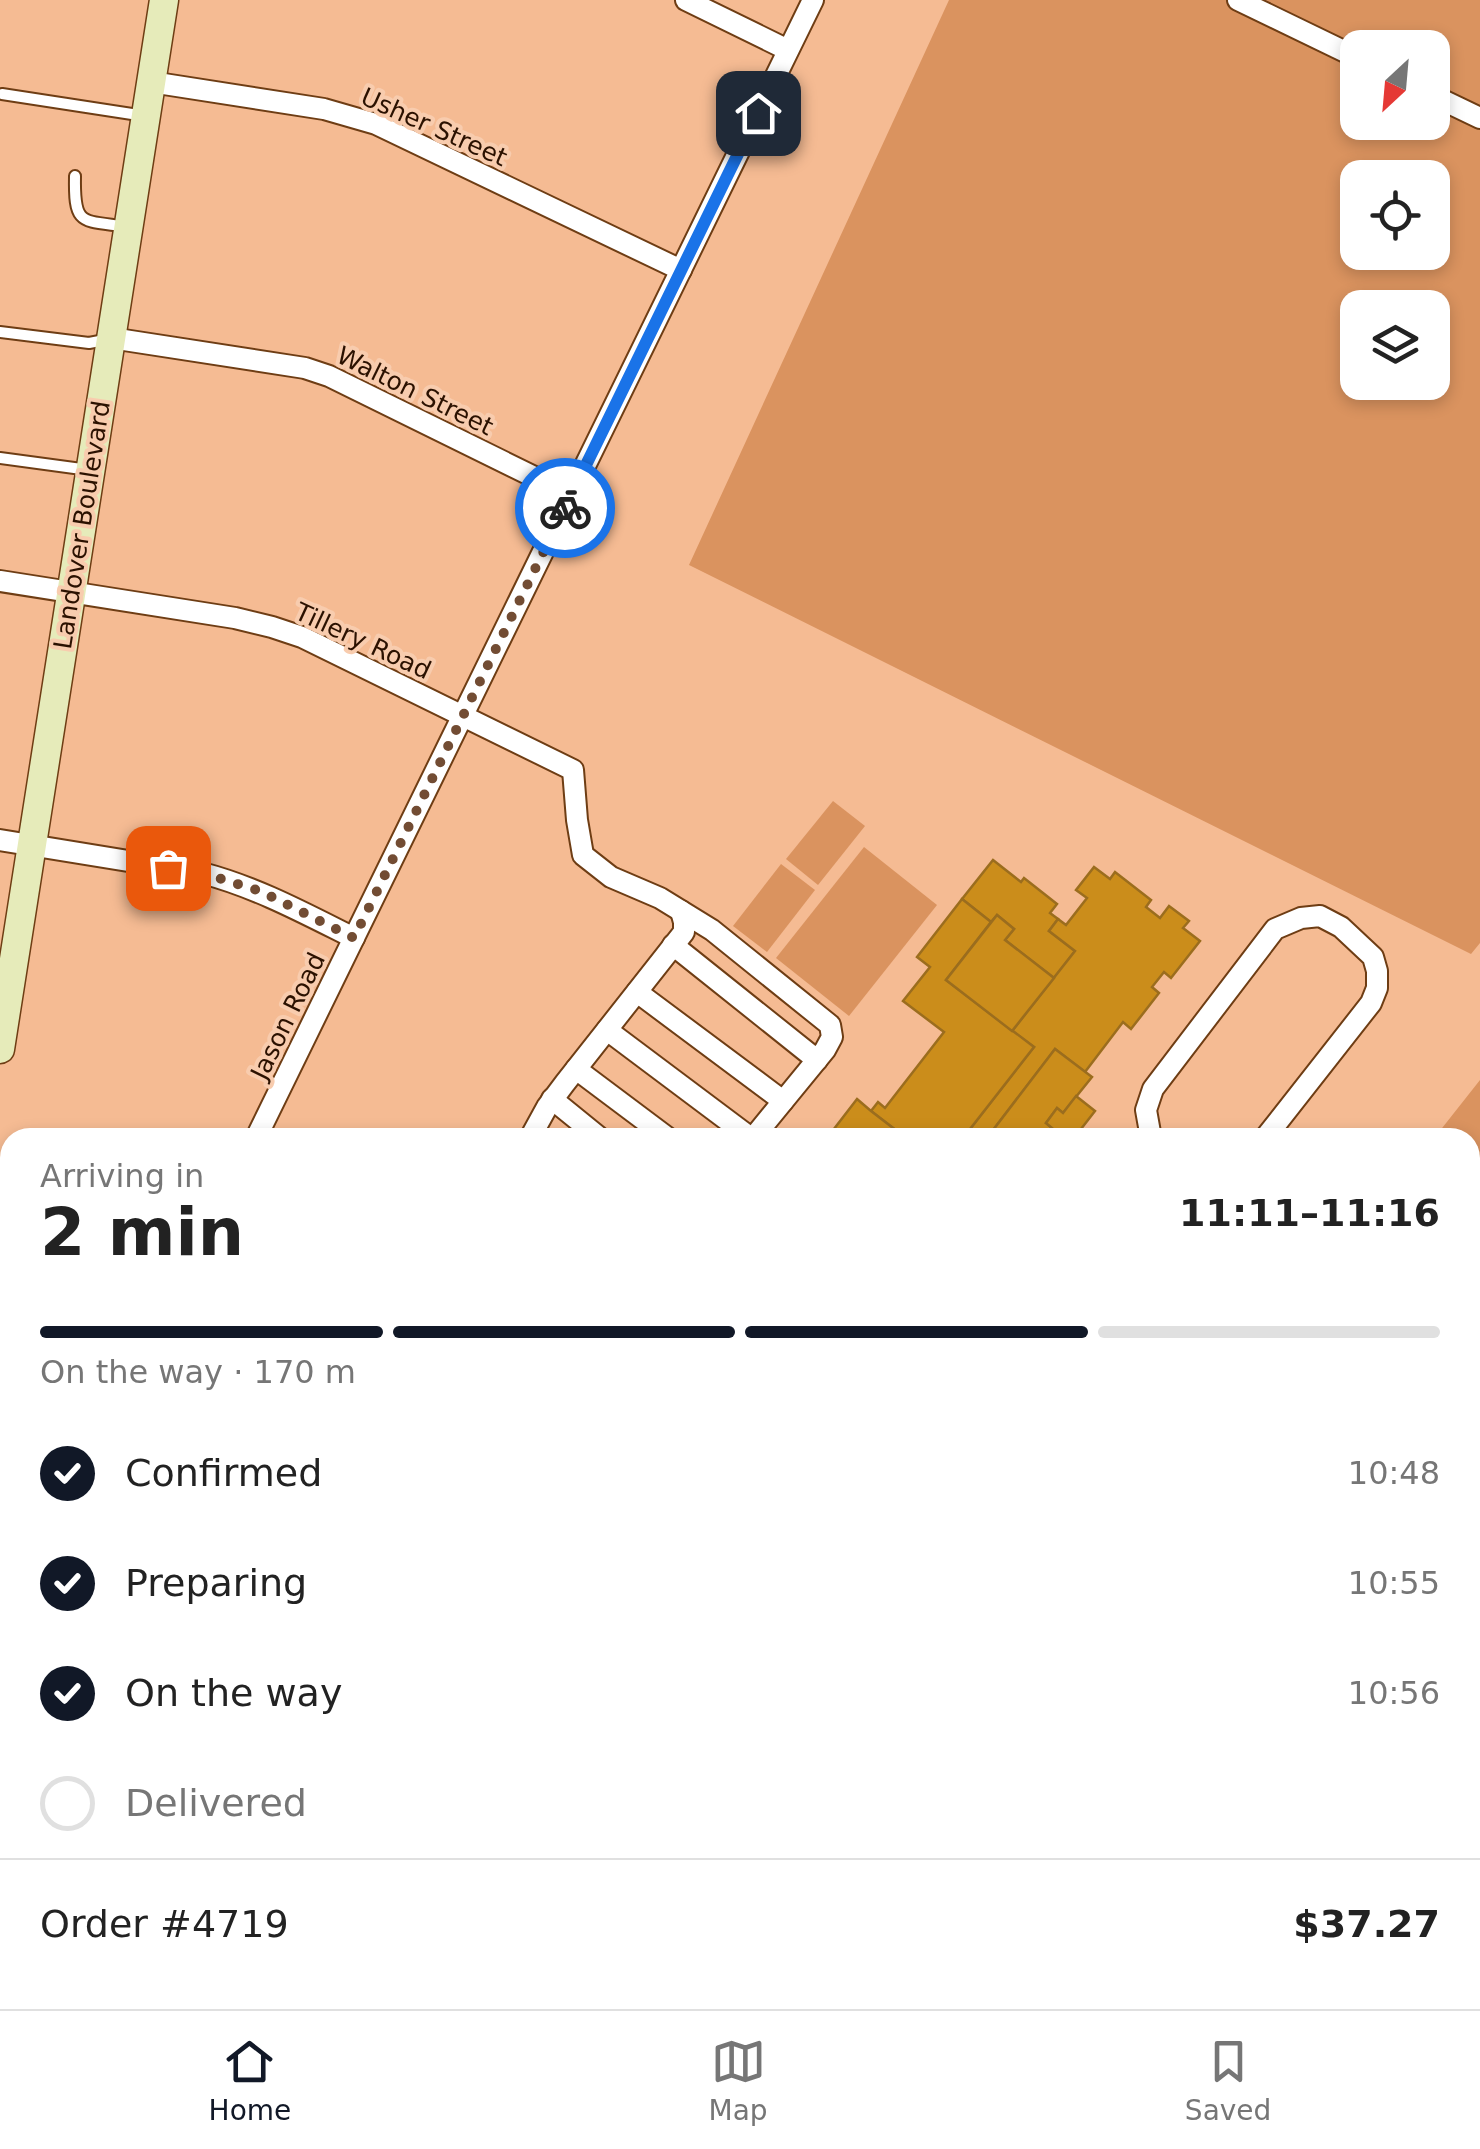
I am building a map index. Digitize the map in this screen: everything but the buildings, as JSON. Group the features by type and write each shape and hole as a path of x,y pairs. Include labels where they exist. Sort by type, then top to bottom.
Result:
{"street":[{"name":"Landover Boulevard","path":"0,1050 164,0"},
{"path":"686,0 788,50"},
{"name":"Jason Road","path":"261,1128 813,0"},
{"path":"1238,0 1340,49"},
{"name":"Usher Street","path":"151,82 324,109 376,124 681,270"},
{"path":"1450,104 1480,118"},
{"name":"Walton Street","path":"111,338 305,368 329,376 571,495"},
{"name":"Tillery Road","path":"0,581 272,627 463,716 573,770 583,855 610,876 681,912"},
{"path":"0,840 230,880 354,938"},
{"path":"536,1128 552,1100 684,932 681,912"},
{"path":"681,912 712,930 830,1024 832,1037 818,1060 760,1128"},
{"path":"1149,1128 1146,1110 1154,1089 1275,929 1302,918 1320,916 1341,927 1373,956 1377,988 1372,1003 1273,1128"},
{"path":"673,945 818,1060"},
{"path":"637,992 783,1101"},
{"path":"607,1030 739,1128"},
{"path":"576,1070 654,1128"},
{"path":"552,1100 587,1128"}],"lane":[{"path":"2,94 146,116"},
{"path":"74,176 74,207 80,216 128,227"},
{"path":"0,332 89,343 111,338"},
{"path":"0,458 90,470"}],"shaded area":[{"path":"949,0 1480,0 1480,943 1471,954 689,565"},
{"path":"833,801 865,826 818,885 786,859"},
{"path":"864,847 937,905 849,1016 776,958"},
{"path":"781,864 815,890 767,952 733,926"},
{"path":"1480,1080 1480,1128 1442,1128"}],"way so far":[{"path":"168,868 202,873 260,891 354,938 565,508"}],"route":[{"path":"565,508 758,113"}]}
